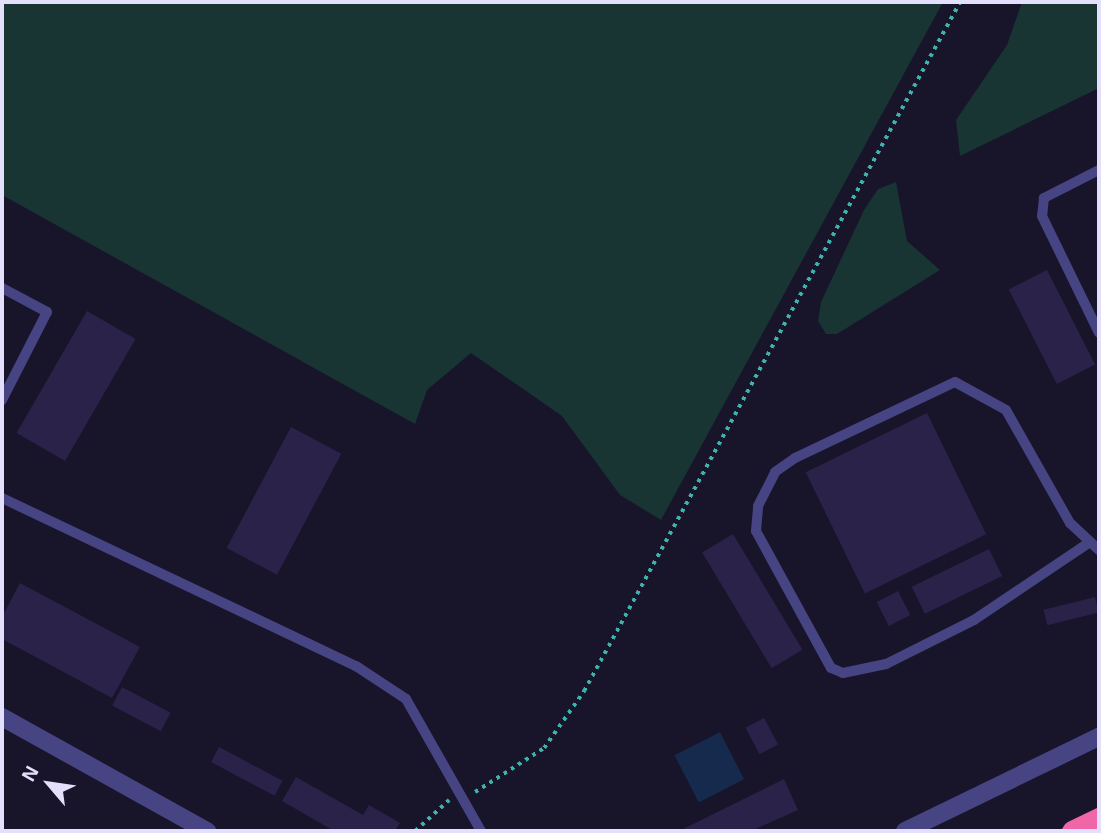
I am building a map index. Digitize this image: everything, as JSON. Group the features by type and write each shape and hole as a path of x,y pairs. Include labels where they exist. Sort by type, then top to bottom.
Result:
{"highway":[{"path":"1072,831 1099,818"}],"street":[{"path":"2,717 207,831"},
{"path":"905,831 1099,737"}],"lane":[{"path":"1099,170 1044,198 1042,216 1099,333"},
{"path":"2,288 47,313 2,400"},
{"path":"1090,542 974,620 886,664 843,673 831,668 756,531 758,506 785,465 954,382 1006,410 1070,523 1099,550"},
{"path":"2,498 366,673 407,699 481,831"}],"path":[{"path":"415,831 461,794 544,748 584,691 960,2"}],"green space":[{"path":"2,2 943,2 661,520 620,495 562,416 471,353 427,390 415,424 2,195"},
{"path":"1022,2 1099,2 1099,88 960,156 956,120 1007,45"},
{"path":"896,182 907,241 940,270 837,334 826,334 818,321 821,302 864,210 878,189"}],"water":[{"path":"720,732 744,779 699,802 675,755"}],"building":[{"path":"1047,270 1095,364 1057,384 1009,290"},
{"path":"87,311 135,339 65,461 16,433"},
{"path":"927,413 986,534 865,594 806,472"},
{"path":"291,427 341,454 277,575 227,548"},
{"path":"733,534 803,650 772,668 702,553"},
{"path":"989,549 1002,576 925,614 912,587"},
{"path":"20,583 140,647 112,698 2,639 2,617"},
{"path":"898,591 910,615 889,626 877,602"},
{"path":"1095,597 1099,613 1047,625 1044,610"},
{"path":"122,687 171,713 161,731 112,706"},
{"path":"764,718 778,744 760,754 745,728"},
{"path":"219,747 283,781 275,796 211,762"},
{"path":"296,777 363,815 369,805 400,823 395,831 334,831 282,801"},
{"path":"784,779 798,810 751,831 679,831"}]}
